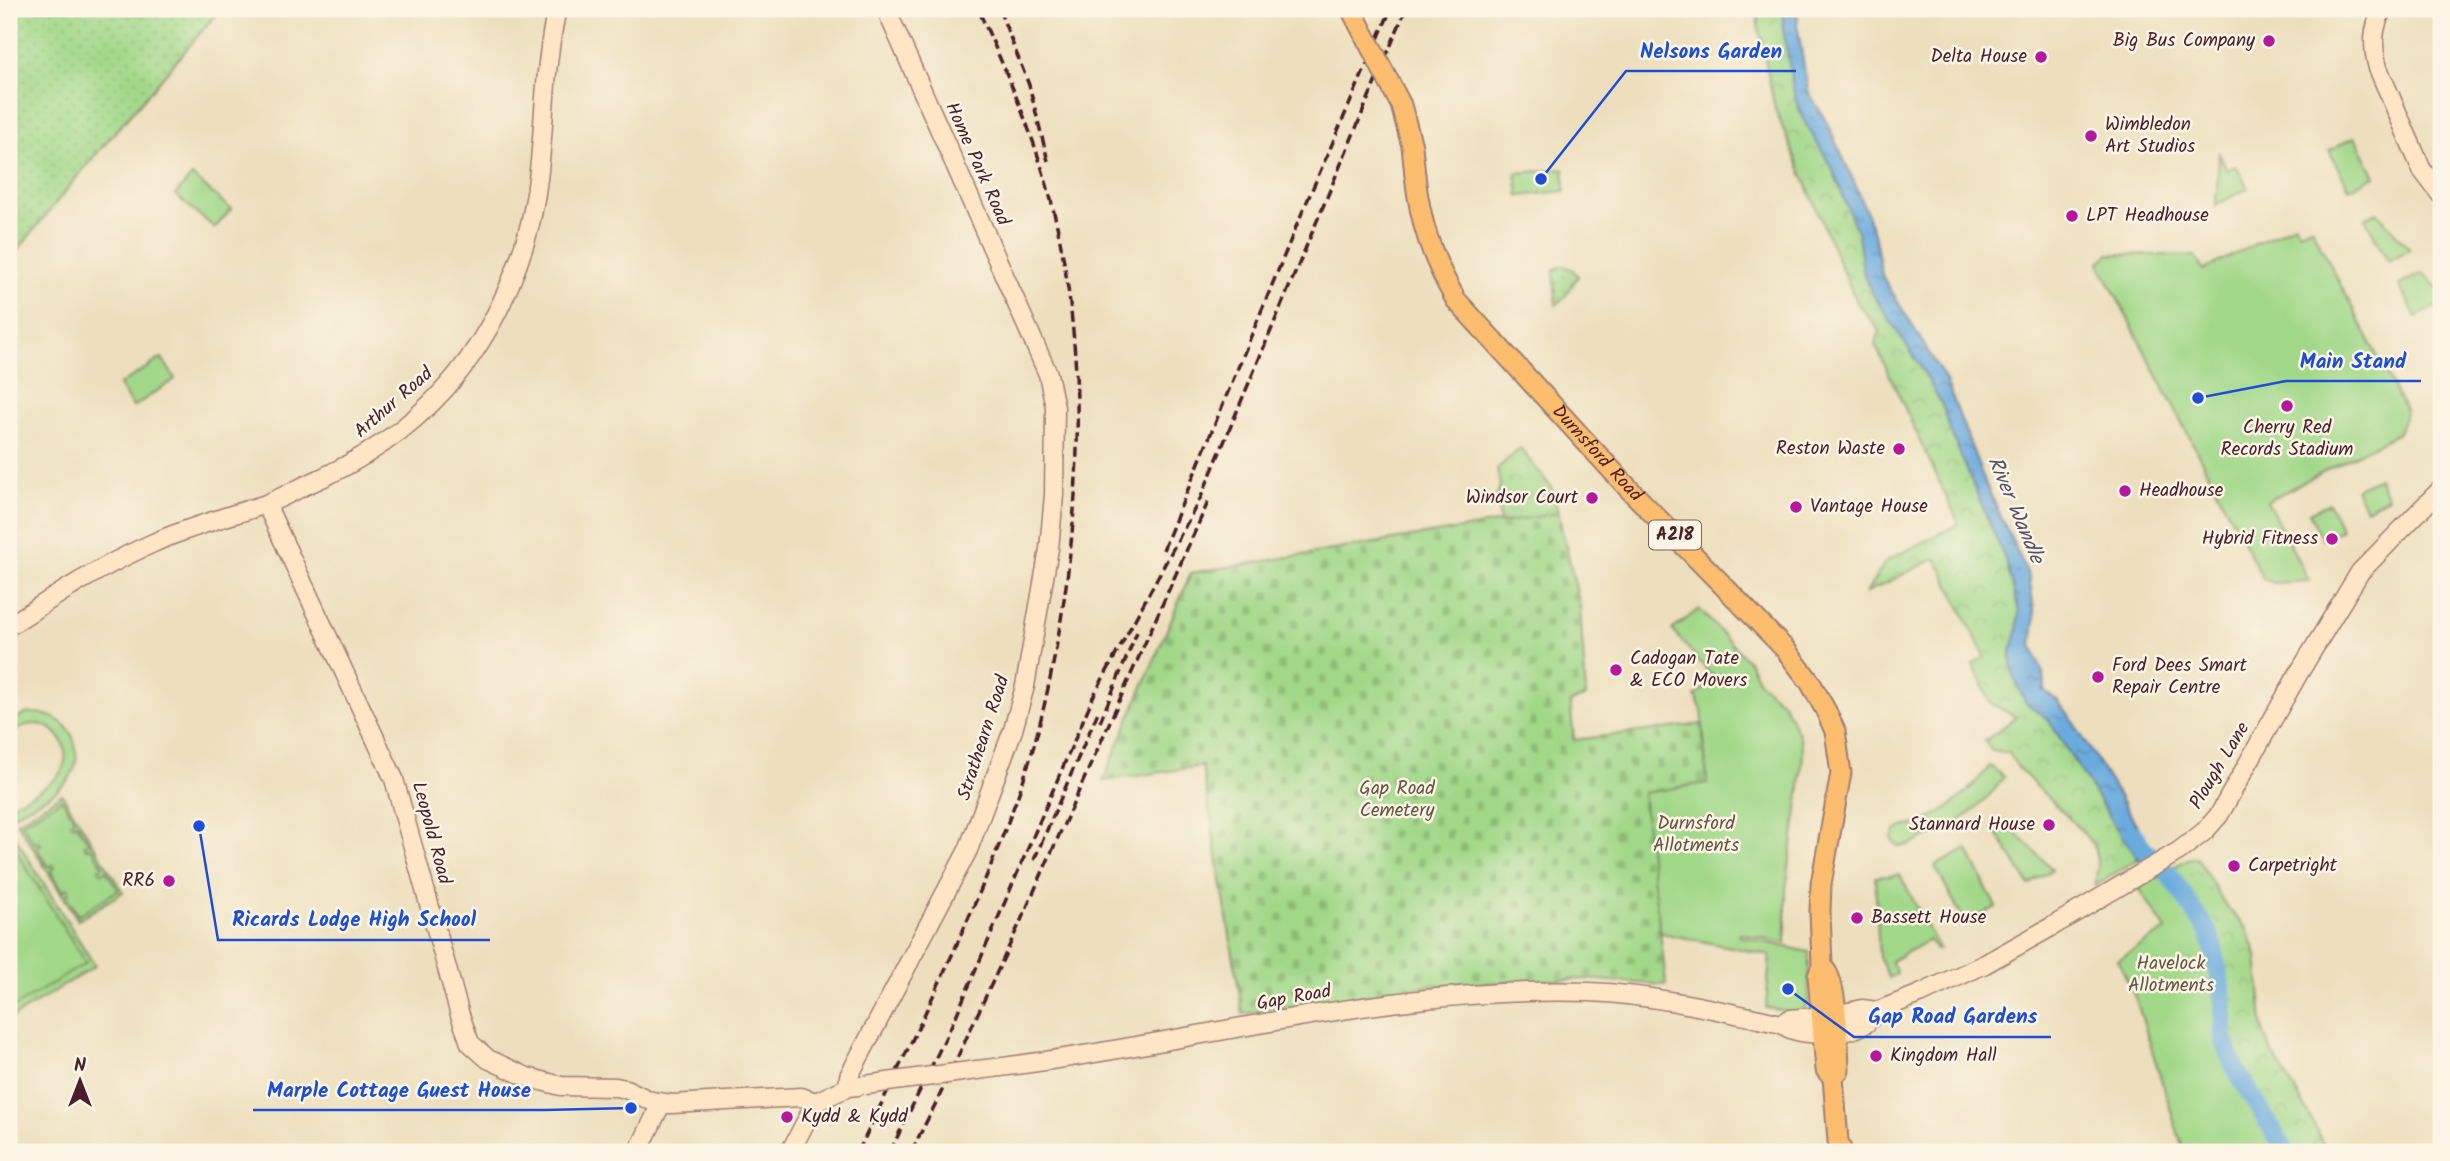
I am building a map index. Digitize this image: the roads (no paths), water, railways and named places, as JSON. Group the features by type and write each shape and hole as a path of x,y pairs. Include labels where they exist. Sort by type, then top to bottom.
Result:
{"main road":[{"name":"Durnsford Road","path":"1352,9 1401,105 1410,136 1418,201 1427,240 1456,300 1629,489 1784,649 1810,682 1826,711 1835,731 1841,773 1821,884 1819,919 1822,967 1829,975 1829,1024"},
{"name":"A218","path":"1829,1024 1839,1070 1833,1077 1838,1141 1842,1152"}],"street":[{"name":"Arthur Road","path":"9,626 65,589 150,544 208,521 266,504 370,454 434,401 464,368 500,308 515,273 533,212 541,163 552,31 557,9"},
{"name":"Home Park Road","path":"886,9 1030,336"},
{"path":"2383,9 2373,36 2378,68 2422,170 2441,195"},
{"name":"Strathearn Road","path":"857,1086 849,1076 968,850 1007,748 1025,686 1049,549 1055,448 1054,395 1048,374 1030,336"},
{"name":"Plough Lane","path":"1829,1024 1866,1024 1877,1011 1984,964 2143,873 2205,831 2221,812 2360,572 2441,489"},
{"name":"Leopold Road","path":"266,504 394,779 470,1044 488,1059 527,1077 561,1086 626,1088 661,1104 801,1097 816,1102"},
{"name":"Gap Road","path":"816,1102 857,1086 1082,1055 1301,1017 1485,993 1627,995 1672,1000 1782,1024 1790,1019 1829,1024"},
{"path":"790,1152 816,1102"},
{"path":"638,1152 661,1104"}],"water":[{"path":"1783,9 1798,9 1797,25 1808,91 1827,123 1858,191 1874,233 1882,276 1946,381 1986,485 2029,577 2035,618 2032,645 2044,676 2043,690 2057,700 2070,717 2152,850 2139,860 2048,719 2026,703 2014,678 2011,651 2019,612 2006,561 1951,433 1942,405 1922,369 1872,293 1864,275 1858,234 1832,168 1803,119 1794,94 1783,29"}],"waterway":[{"name":"River Wandle","path":"2133,834 2169,874 2209,933 2224,1003 2223,1037 2234,1067 2286,1152"}],"railway":[{"path":"858,1152 960,938 1028,766 1053,664 1072,533 1076,477 1076,365 1063,255 1051,200 1028,127 978,9"},
{"path":"999,9 1029,85 1048,161"},
{"path":"1163,550 1298,222 1391,9"},
{"path":"890,1152 956,1016 1093,697 1201,497 1406,9"},
{"path":"911,1152 1018,927 1209,500"},
{"path":"1100,722 1137,632"},
{"path":"1034,860 1098,712"}],"place":[{"name":"Big Bus Company","path":"2269,41"},
{"name":"Delta House","path":"2041,57"},
{"name":"Wimbledon Art Studios","path":"2091,136"},
{"name":"Nelsons Garden","path":"1541,179"},
{"name":"LPT Headhouse","path":"2072,216"},
{"name":"Main Stand","path":"2198,398"},
{"name":"Cherry Red Records Stadium","path":"2287,406"},
{"name":"Reston Waste","path":"1899,449"},
{"name":"Headhouse","path":"2125,491"},
{"name":"Windsor Court","path":"1592,498"},
{"name":"Vantage House","path":"1796,507"},
{"name":"Hybrid Fitness","path":"2332,539"},
{"name":"Cadogan Tate & ECO Movers","path":"1616,670"},
{"name":"Ford Dees Smart Repair Centre","path":"2098,677"},
{"name":"Stannard House","path":"2049,825"},
{"name":"Ricards Lodge High School","path":"199,826"},
{"name":"Carpetright","path":"2234,866"},
{"name":"RR6","path":"169,881"},
{"name":"Bassett House","path":"1857,918"},
{"name":"Gap Road Gardens","path":"1788,989"},
{"name":"Kingdom Hall","path":"1876,1056"},
{"name":"Marple Cottage Guest House","path":"631,1108"},
{"name":"Kydd & Kydd","path":"787,1117"}],"park label":[{"name":"Gap Road Cemetery","path":"1397,800"},
{"name":"Durnsford Allotments","path":"1696,835"},
{"name":"Havelock Allotments","path":"2171,975"}]}
